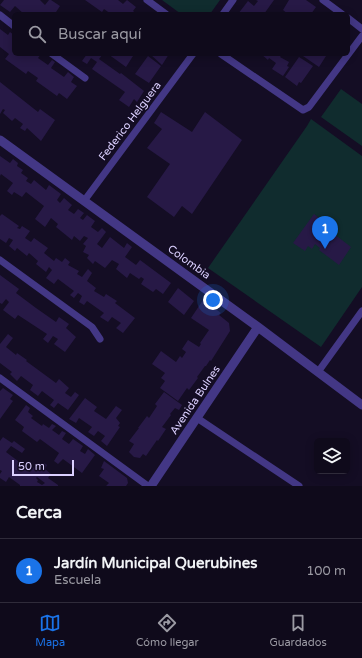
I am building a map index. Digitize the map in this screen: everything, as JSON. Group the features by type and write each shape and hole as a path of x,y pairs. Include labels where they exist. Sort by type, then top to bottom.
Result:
{"street":[{"path":"147,0 163,12"},
{"path":"224,12 233,0"},
{"path":"323,0 339,12"},
{"path":"0,15 12,24"},
{"path":"350,19 362,28"},
{"path":"350,52 362,36"},
{"path":"55,56 85,78"},
{"name":"Federico Helguera","path":"84,201 192,56"},
{"path":"224,56 303,110 309,107 347,56"},
{"name":"Colombia","path":"0,140 258,327 362,405"},
{"path":"0,260 92,327 100,339"},
{"path":"318,372 362,311"},
{"name":"Avenida Bulnes","path":"151,486 258,327"},
{"path":"0,378 148,486"},
{"path":"197,418 299,486"}],"green space":[{"path":"162,0 220,0 211,12 178,12"},
{"path":"341,89 362,104 362,146 321,117"},
{"path":"311,119 362,156 362,287 321,347 208,268"}],"building":[{"path":"4,0 40,0 45,5 49,0 51,0 60,6 56,12 22,12 15,6 10,12 0,5"},
{"path":"85,0 118,0 123,4 127,0 136,7 133,11 134,12 108,12 104,9 102,12"},
{"path":"256,0 274,0 265,12 240,12 248,1 254,6 258,1"},
{"path":"289,0 306,0 316,7 312,12 286,12 283,10"},
{"path":"0,29 8,35 10,32 12,34 12,56 40,56 38,58 48,65 52,60 55,62 51,68 64,77 68,72 74,77 71,82 77,86 67,99 59,93 57,96 36,81 38,78 28,71 26,74 5,59 9,54 0,47"},
{"path":"86,56 101,56 99,59 120,74 121,73 144,91 137,102 134,99 129,107 119,100 125,92 92,69 97,62 91,58 87,64 82,61"},
{"path":"111,56 133,56 126,67"},
{"path":"148,56 161,66 149,83 135,74"},
{"path":"152,56 168,56 162,65"},
{"path":"263,56 281,56 280,57 289,62 287,66 289,67 283,76 272,69 276,63 269,58 268,60"},
{"path":"303,56 326,56 319,67"},
{"path":"299,57 313,66 301,83 299,82 297,86 285,77"},
{"path":"0,82 38,112 40,109 55,120 41,141 27,128 25,131 20,128 23,124 15,118 12,121 3,113 5,110 3,109 0,114"},
{"path":"161,112 192,132 205,112 242,140 192,214 182,206 174,217 147,197 170,164 147,148 162,129 154,123"},
{"path":"0,156 10,163 13,159 18,163 17,166 23,170 21,173 28,178 26,181 31,184 34,180 46,190 49,185 61,194 57,200 60,203 64,198 72,205 68,210 74,214 78,209 84,213 80,218 83,220 87,215 95,221 91,227 98,232 102,228 106,232 97,244 102,248 110,237 124,248 127,243 132,247 125,257 136,265 140,260 171,283 163,294 156,289 153,292 141,284 144,279 141,277 139,279 130,273 127,278 116,269 119,264 112,260 105,268 95,261 93,264 87,258 89,255 83,252 86,246 83,244 88,238 84,236 80,241 74,236 72,240 56,227 58,224 51,218 45,227 35,219 44,206 26,192 22,197 14,192 12,195 7,191 13,183 1,174 0,176"},
{"path":"2,214 19,226 17,228 20,229 22,226 30,231 25,238 31,242 34,238 48,248 44,253 54,261 56,258 62,262 65,258 70,262 68,265 79,271 77,274 82,277 88,269 92,273 87,281 96,288 94,291 104,297 106,294 117,301 115,303 135,318 123,333 116,328 121,323 112,317 108,322 100,317 104,313 87,301 84,305 79,302 82,296 78,293 74,298 70,295 74,291 58,279 54,284 46,278 52,270 49,267 46,272 36,264 38,261 29,253 27,256 17,248 15,251 9,246 13,240 9,238 6,243 0,239 0,216"},
{"path":"314,214 319,218 315,224 332,237 334,234 351,247 339,265 319,250 320,248 315,244 312,249 308,246 305,251 293,243"},
{"path":"0,275 19,289 16,293 36,308 56,322 59,317 69,324 66,328 76,337 65,352 54,344 58,339 53,336 48,343 43,339 47,334 18,315 15,319 3,310 9,302 6,299 2,304 0,303"},
{"path":"178,288 194,301 184,315 168,302"},
{"path":"203,300 221,313 219,315 229,323 230,331 211,361 210,360 205,366 189,390 187,388 178,401 160,388 165,381 161,378 165,373 152,364 161,351 176,362 180,356 182,358 186,352 182,349 188,340 199,347 209,330 191,318"},
{"path":"8,334 13,338 6,347 16,355 17,353 27,360 26,361 56,383 59,379 69,388 65,393 71,397 75,392 79,395 68,410 58,403 54,408 50,405 54,400 42,391 38,396 30,390 33,385 21,376 17,381 10,374 12,372 0,363 0,344"},
{"path":"3,388 13,395 10,399 13,401 0,419 0,391"},
{"path":"164,392 182,405 179,410 175,408 170,414 171,415 162,427 166,429 146,456 143,454 140,458 134,457 129,452 134,444 129,441 147,416 149,418 157,406 155,404"},
{"path":"85,398 97,407 94,411 106,419 116,406 122,410 116,418 120,423 118,426 120,427 107,446 101,441 105,436 98,431 94,436 88,432 92,427 79,418 76,423 69,419"},
{"path":"26,405 30,408 28,412 33,416 31,418 42,426 43,424 49,428 52,424 56,426 52,430 59,435 62,431 66,433 62,439 69,444 73,439 83,446 80,451 85,454 88,449 95,455 82,473 63,459 58,464 54,461 59,453 40,439 37,442 22,431 24,427 15,420"},
{"path":"3,437 12,443 14,441 25,449 22,453 11,446 6,452 26,467 25,469 30,472 34,467 39,471 44,463 47,465 45,469 51,474 48,478 58,486 20,486 9,477 6,482 0,478 2,471 0,470 0,441","holes":["37,477 45,483 42,485 37,482 38,480 36,478"]},
{"path":"104,461 127,478 128,483 126,486 106,486 109,483 99,476 104,469 101,468"}],"place":[{"name":"Jardín Municipal Querubines","path":"325,249"}]}
